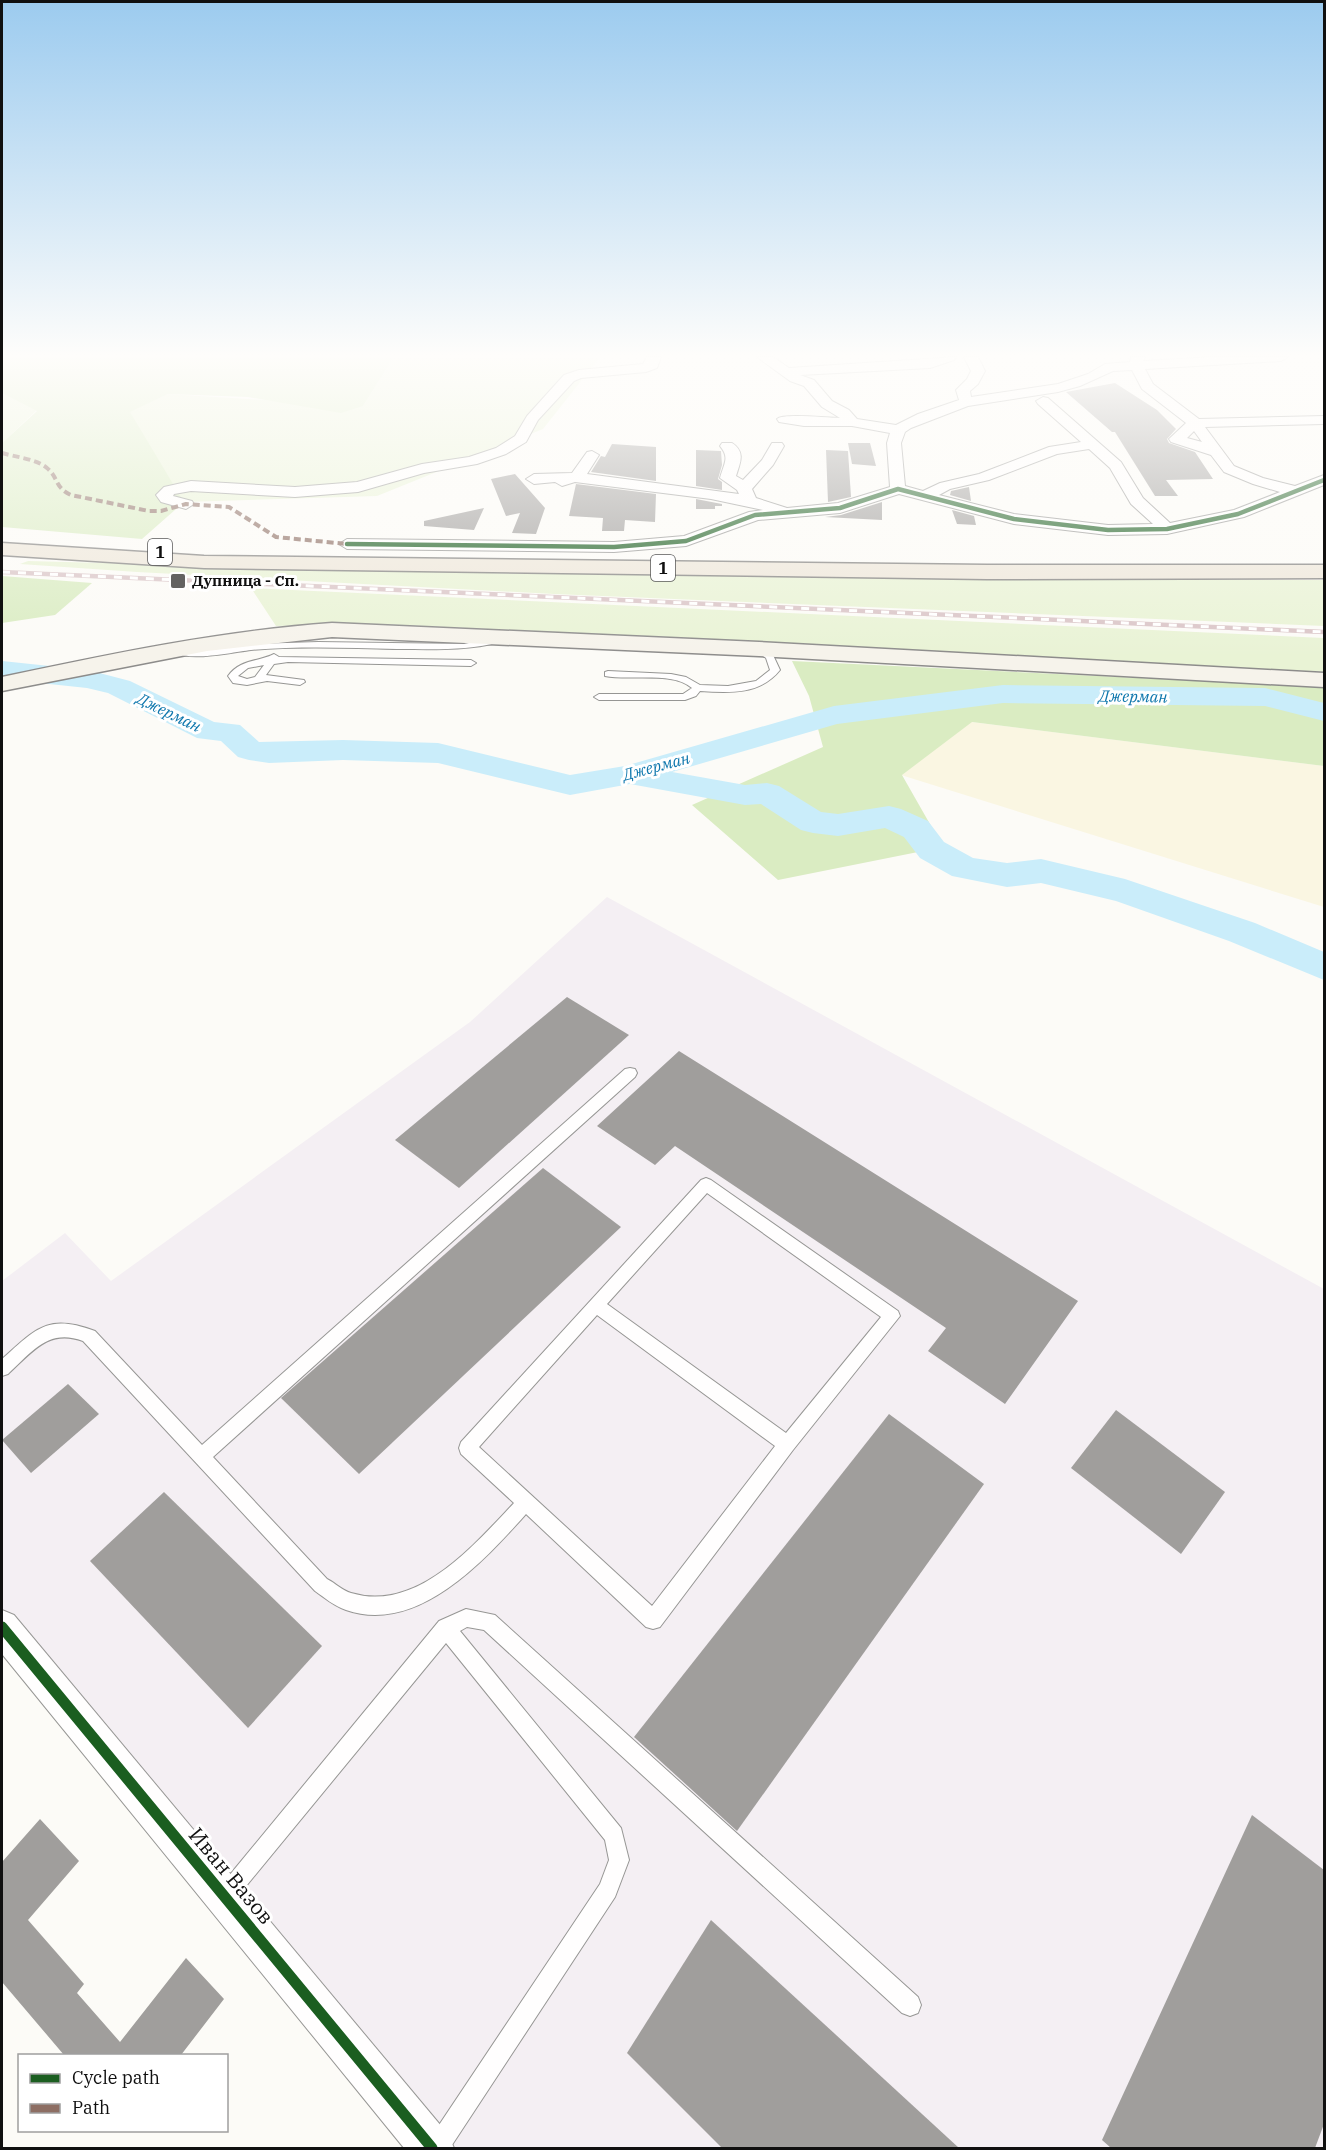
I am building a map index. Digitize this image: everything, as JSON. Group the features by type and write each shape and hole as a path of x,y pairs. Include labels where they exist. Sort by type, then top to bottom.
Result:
{"main road":[{"name":"1","path":"2,541 198,554 1324,560"},
{"name":"1","path":"2,549 204,562 987,572 1324,572"},
{"path":"2,684 156,652 279,632 332,630 759,649 1324,680"}],"street":[{"path":"186,504 167,499 164,495 169,490 191,486 295,492 358,487 422,469 483,457"},
{"path":"577,477 591,457"},
{"path":"733,457 724,473 746,494"},
{"path":"746,494 771,457"},
{"path":"895,457 898,489"},
{"path":"926,495 945,486 984,477 1035,457"},
{"path":"1108,457 1116,465 1137,501 1167,529"},
{"path":"1221,457 1229,469 1258,481 1295,491"},
{"path":"537,484 555,476 577,477 746,494 787,512"},
{"path":"347,544 614,547 686,541 755,515 840,508 898,489 1014,519 1108,530 1167,529 1238,514 1324,480"},
{"name":"Иван Вазов","path":"2,1627 224,1897 435,2148"}],"lane":[{"path":"156,652 200,653 284,646 464,647 508,637"},
{"path":"258,680 284,646"},
{"path":"608,674 676,678 688,680 697,688 737,689 766,679 776,670 774,663 759,649"},
{"path":"300,682 267,678 237,681 233,676 236,670 244,665 271,661 471,663"},
{"path":"599,697 685,697 697,688"},
{"path":"201,1457 630,1073"},
{"path":"706,1184 892,1316 787,1444 653,1620 467,1448 706,1184"},
{"path":"596,1305 787,1444"},
{"path":"2,1369 47,1331 60,1327 74,1329 89,1336 321,1585 346,1601 368,1606 389,1606 416,1598 474,1558 526,1502"},
{"path":"224,1897 446,1628 466,1618 488,1622 910,2005"},
{"path":"435,2148 608,1890 619,1860 614,1835 446,1628"}],"shaded area":[{"path":"971,722 1324,766 1324,907 901,775"},
{"path":"607,897 1324,1289 1324,2148 432,2148 2,1627 2,1281 65,1233 111,1281 470,1022"}],"green space":[{"path":"2,457 157,457 184,502 142,539 2,527"},
{"path":"157,457 473,457 377,496 184,502"},
{"path":"28,561 527,574 849,574 1095,580 1324,580 1324,626 554,594 20,564"},
{"path":"2,576 92,583 55,615 2,623"},
{"path":"251,588 1324,638 1324,672 733,640 380,624 276,626"},
{"path":"792,661 1324,687 1324,766 972,722 902,775 943,847 778,880 692,805 823,747 809,696"}],"building":[{"path":"600,457 656,457 656,481 591,472"},
{"path":"696,457 721,457 718,479 722,482 722,490 696,486"},
{"path":"826,457 848,457 851,497 828,502"},
{"path":"851,457 874,457 876,466 852,464"},
{"path":"1131,457 1199,457 1213,479 1166,480 1178,496 1155,496"},
{"path":"515,474 545,508 536,534 512,533 520,513 506,516 491,479"},
{"path":"576,484 656,494 655,522 625,520 624,531 602,531 603,518 569,516"},
{"path":"969,487 971,501 950,495 951,491"},
{"path":"696,499 722,504 722,506 715,506 715,509 696,509"},
{"path":"882,502 882,520 825,517 841,515"},
{"path":"484,508 474,530 424,526 424,521"},
{"path":"952,510 974,516 976,525 957,524"},
{"path":"567,997 629,1035 459,1188 395,1140"},
{"path":"679,1051 1078,1301 1005,1404 928,1351 946,1328 675,1146 655,1165 597,1126"},
{"path":"543,1168 621,1227 359,1474 281,1398"},
{"path":"68,1384 99,1414 31,1473 2,1440"},
{"path":"1116,1410 1225,1492 1181,1554 1071,1468"},
{"path":"889,1414 984,1484 737,1831 634,1737"},
{"path":"164,1492 322,1646 248,1728 90,1561"},
{"path":"1252,1815 1324,1870 1324,2124 1315,2148 1111,2148 1102,2140"},
{"path":"40,1819 79,1861 28,1920 84,1984 77,1993 120,2042 186,1958 224,1999 182,2054 63,2054 2,1982 2,1862"},
{"path":"711,1920 959,2148 722,2148 627,2053"}],"waterway":[{"name":"Джерман","path":"2,670 88,679 119,687 208,731 229,732 249,750 269,753 343,750 438,753 570,785 628,775 834,715 1003,694 1265,697 1324,712"},
{"path":"640,777 745,795 767,793 813,822 838,825 889,817 916,829 932,850 964,868 1007,875 1041,871 1125,891 1242,932 1324,967"}],"railway":[{"path":"2,572 1324,632"}],"marked path":[{"path":"17,457 44,465 50,470 60,490 71,495 149,511 161,511 186,504 229,507 276,537 347,544"}],"cycle path":[{"path":"347,544 614,547 686,541 755,515 840,508 898,489 1014,519 1108,530 1167,529 1238,514 1324,480"},
{"path":"2,1627 432,2148"}],"place":[{"name":"Дупница - Сп.","path":"178,581"}]}
